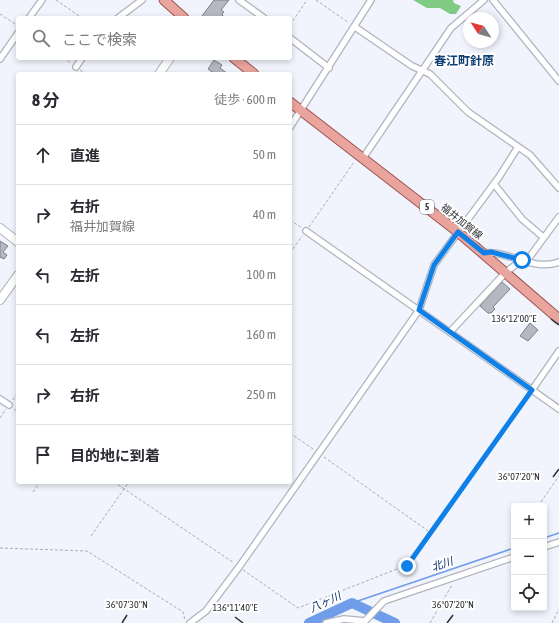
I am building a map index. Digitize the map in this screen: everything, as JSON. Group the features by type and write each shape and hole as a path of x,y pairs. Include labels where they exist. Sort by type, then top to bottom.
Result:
{"main road":[{"path":"169,2 182,16"},
{"path":"160,72 169,60"},
{"path":"236,60 252,72"},
{"name":"福井加賀線","path":"292,103 484,253 559,319"},
{"path":"0,228 16,240"},
{"path":"0,300 16,278"}],"street":[{"path":"30,16 42,0"},
{"path":"121,16 142,0"},
{"path":"239,0 261,16"},
{"path":"292,124 371,0"},
{"path":"361,157 451,28 484,0"},
{"path":"492,0 558,78"},
{"path":"355,27 412,66 430,74 468,112 530,155 559,188"},
{"path":"0,59 16,36"},
{"path":"292,40 329,68"},
{"path":"76,67 81,60"},
{"path":"190,623 206,611 239,567 419,310 434,265 494,184 518,147"},
{"path":"494,184 522,219 543,237"},
{"path":"450,332 506,272 524,261 559,217"},
{"path":"306,231 559,409"},
{"path":"484,253 491,252 524,261 548,265 559,262"},
{"path":"532,390 559,351"},
{"path":"0,399 9,405"},
{"path":"547,546 559,542"},
{"path":"326,623 344,619 365,621 384,601 511,559"}],"path":[{"path":"56,0 79,16"},
{"path":"292,22 307,0"},
{"path":"316,0 355,27"},
{"path":"0,14 16,25"},
{"path":"292,250 361,157"},
{"path":"292,221 306,231"},
{"path":"117,484 298,608 407,566 532,390"},
{"path":"292,434 431,533"},
{"path":"540,503 559,476"},
{"path":"33,492 39,484"},
{"path":"91,536 128,484"},
{"path":"0,548 87,551 183,612 186,623"},
{"path":"430,623 451,587 453,578"},
{"path":"552,623 559,609"}],"green space":[{"path":"413,0 453,0 454,3 461,6 456,14 450,14 440,8 427,8"}],"building":[{"path":"214,0 229,0 221,10 224,12 222,16 202,16"},
{"path":"214,60 222,65 220,68 225,72 212,72 208,69"},
{"path":"0,241 8,246 3,252 7,255 4,259 0,257"},
{"path":"502,282 510,289 493,307 495,309 491,313 488,313 480,306"},
{"path":"530,323 538,330 528,341 520,336"}],"waterway":[{"name":"北川","path":"547,537 559,533"},
{"name":"北川","path":"352,603 511,549"},
{"name":"北川","path":"309,623 352,603 395,623"}],"district":[{"name":"春江町針原","path":"464,61"}],"route":[{"path":"407,566 532,390 419,310 434,265 458,232 484,253 491,252 522,260"}],"water label":[{"name":"八ヶ川","path":"325,602"}]}
